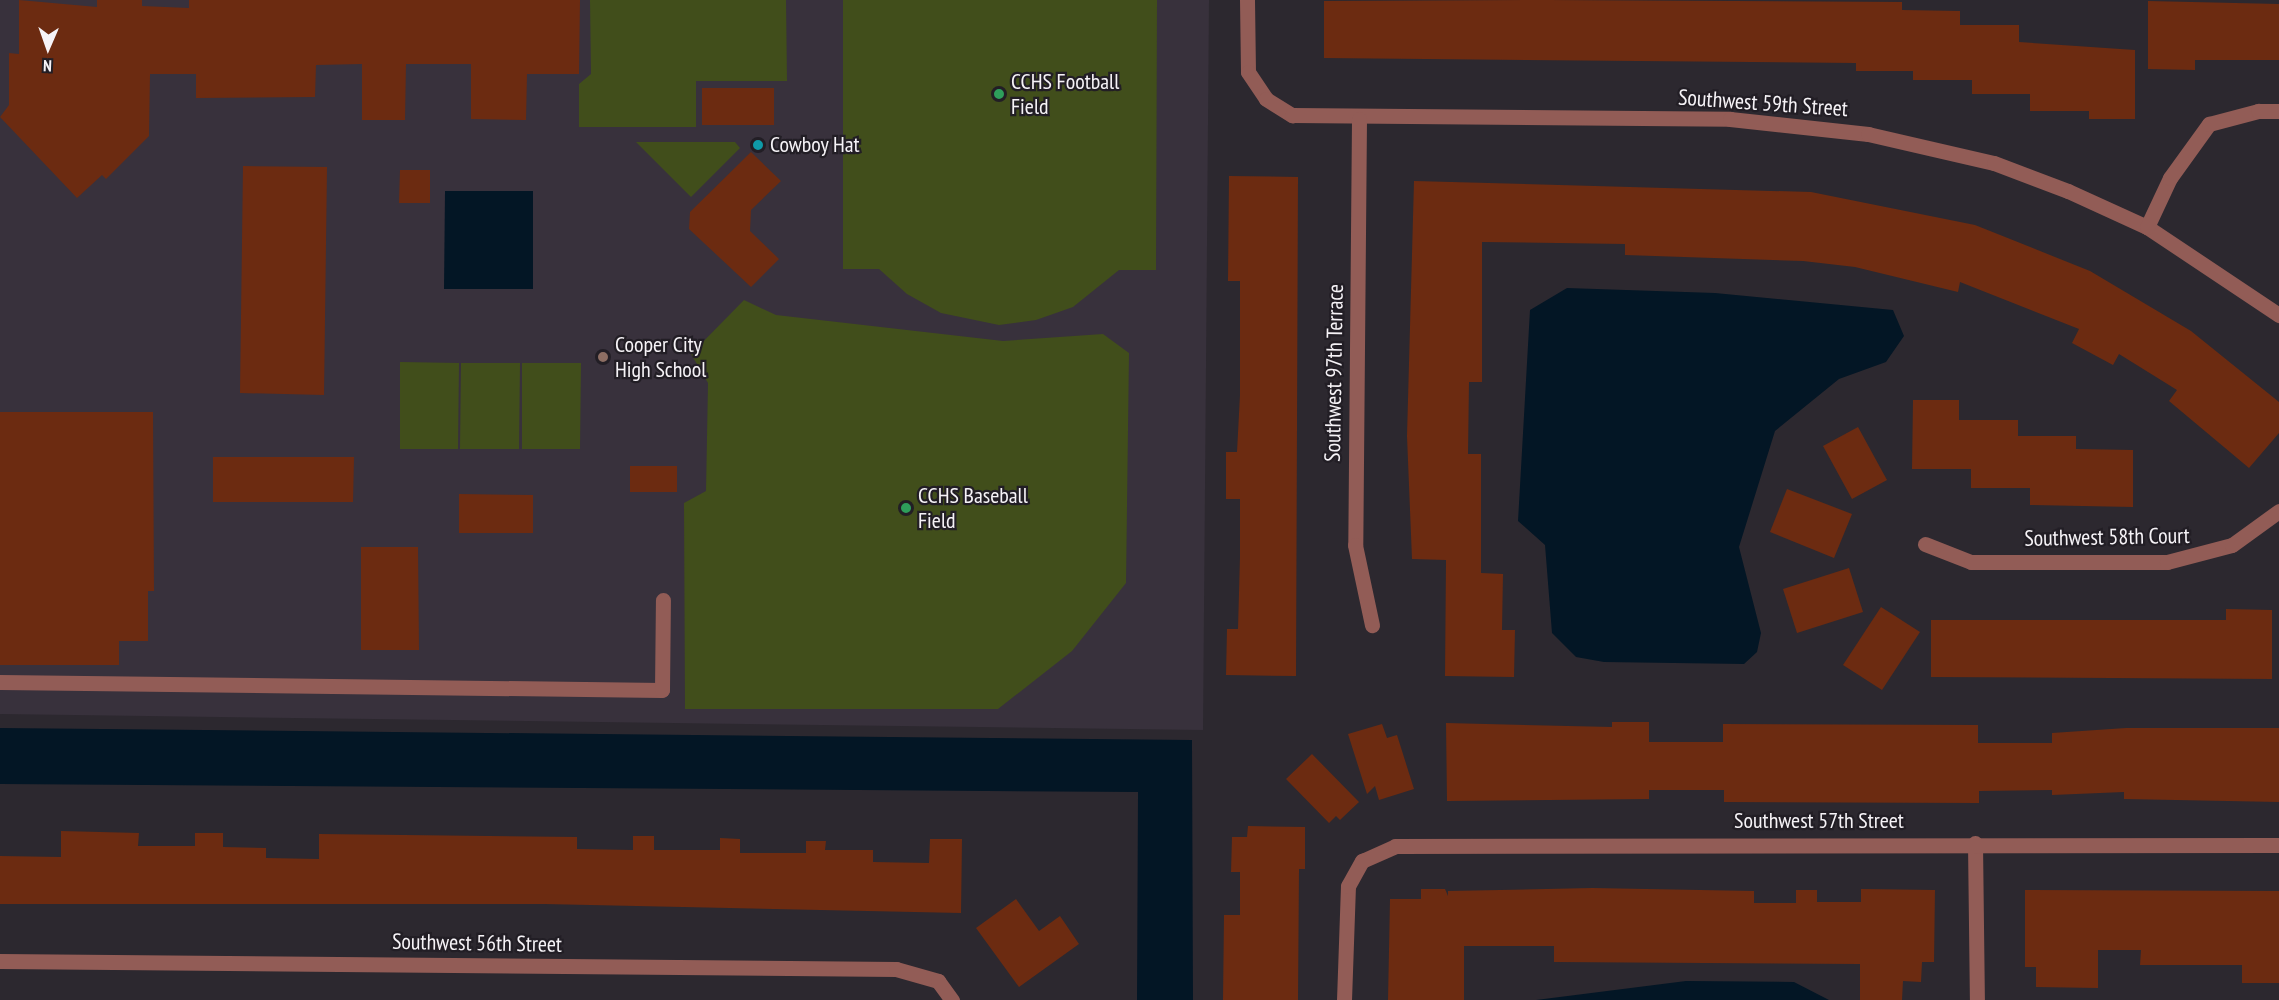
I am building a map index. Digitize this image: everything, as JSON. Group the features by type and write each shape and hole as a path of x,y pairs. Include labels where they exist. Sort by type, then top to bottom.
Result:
{"street":[{"name":"Southwest 59th Street","path":"1247,0 1248,72 1266,99 1292,115 1359,119 1730,119 1802,124 1994,163 2147,227 2279,315"},
{"path":"2147,227 2170,178 2209,124 2279,111"},
{"name":"Southwest 97th Terrace","path":"1359,119 1354,545 1372,625"},
{"name":"Southwest 58th Court","path":"1925,544 1971,562 2167,562 2232,546 2279,511"},
{"path":"0,682 662,690 663,600"},
{"name":"Southwest 57th Street","path":"1344,1000 1345,903 1362,861 1379,851 1414,843 2279,845"},
{"path":"1975,843 1977,1000"},
{"name":"Southwest 56th Street","path":"0,961 896,969 926,975 950,995"}],"shaded area":[{"name":"Cooper City High School","path":"0,0 1209,0 1203,730 0,714"}],"green space":[{"path":"590,0 786,0 787,81 696,81 696,127 579,127 579,84 591,74"},
{"path":"843,0 1157,0 1156,270 1119,270 1073,307 1036,320 999,325 941,313 907,294 879,269 843,269"},
{"path":"636,142 735,142 740,148 691,197"},
{"name":"CCHS Baseball Field","path":"744,300 776,315 1003,341 1103,334 1129,353 1126,583 1072,651 998,709 685,709 684,503 706,491 708,383 691,354"},
{"path":"400,362 459,363 458,449 400,449"},
{"path":"461,363 520,363 519,449 460,449"},
{"path":"522,363 581,363 580,449 522,449"}],"water":[{"path":"445,191 533,191 533,289 444,289"},
{"path":"1567,288 1715,293 1893,310 1904,336 1886,362 1839,379 1775,431 1739,547 1761,633 1757,652 1744,664 1604,662 1576,657 1552,633 1545,545 1518,521 1530,310"},
{"path":"0,728 1192,740 1193,1000 1137,1000 1138,792 0,784"},
{"path":"1686,981 1794,982 1829,1000 1536,1000"}],"building":[{"path":"19,0 97,7 97,0 142,0 142,6 189,8 189,0 580,0 579,74 527,74 526,120 471,119 471,64 406,64 405,120 362,120 362,64 316,65 315,97 196,98 196,74 150,74 149,136 106,179 102,175 77,198 0,117 9,105 9,53 19,54"},
{"path":"1324,1 1902,2 1902,10 1960,11 1960,25 2019,25 2019,42 2135,50 2135,119 2089,119 2089,111 2030,111 2030,94 1972,94 1972,80 1913,80 1913,71 1856,71 1856,63 1324,58"},
{"path":"2148,1 2279,4 2279,60 2195,60 2195,70 2148,69"},
{"path":"702,88 774,88 774,125 702,125"},
{"path":"751,152 781,181 751,210 750,231 779,259 751,287 689,229 690,212"},
{"path":"243,166 327,167 324,395 240,393"},
{"path":"400,170 430,170 430,203 399,203"},
{"path":"1229,176 1298,177 1296,676 1226,675 1227,629 1238,629 1240,557 1240,499 1226,499 1226,452 1237,452 1240,395 1240,281 1228,281"},
{"path":"1414,181 1811,192 1975,225 2090,271 2191,331 2279,402 2279,433 2249,468 2169,401 2177,390 2119,354 2113,365 2072,343 2079,329 1960,282 1958,292 1855,267 1803,261 1625,255 1625,244 1482,242 1482,382 1469,382 1468,454 1481,454 1481,573 1503,574 1502,630 1515,630 1514,677 1445,676 1446,560 1412,559 1407,436"},
{"path":"1913,400 1959,400 1959,420 2018,420 2018,436 2076,436 2076,449 2133,450 2133,507 2030,505 2030,488 1971,488 1971,469 1912,469"},
{"path":"0,412 153,412 154,591 148,591 148,641 119,641 119,665 0,665"},
{"path":"1858,427 1887,480 1852,499 1823,446"},
{"path":"213,457 354,457 353,502 213,502"},
{"path":"630,466 677,466 677,492 630,492"},
{"path":"1787,489 1852,514 1834,558 1770,532"},
{"path":"459,494 533,495 533,533 459,533"},
{"path":"361,547 418,547 419,650 361,650"},
{"path":"1849,568 1863,612 1797,633 1783,589"},
{"path":"1881,607 1920,632 1882,690 1843,665"},
{"path":"2226,609 2272,610 2272,679 1931,677 1931,620 2226,620"},
{"path":"1612,722 1649,722 1649,742 1723,742 1723,724 1978,725 1978,743 2052,743 2052,733 2126,728 2279,728 2279,802 2124,799 2124,792 2052,795 2052,790 1979,791 1979,803 1724,802 1724,790 1649,790 1649,799 1447,801 1446,723 1612,727"},
{"path":"1382,724 1387,738 1397,735 1414,789 1379,800 1375,786 1367,794 1348,734"},
{"path":"1312,754 1359,802 1340,820 1336,816 1329,823 1286,779"},
{"path":"1248,826 1305,827 1305,869 1299,869 1298,1000 1223,1000 1224,915 1240,915 1240,872 1231,872 1232,837 1247,837"},
{"path":"61,831 139,833 138,846 195,846 195,833 223,833 223,847 266,848 266,858 319,859 319,834 577,837 577,849 633,850 633,836 654,836 654,850 720,850 720,838 740,839 740,853 806,853 806,841 826,841 825,850 873,850 873,862 929,863 930,839 962,839 961,913 544,904 0,904 0,856 61,857"},
{"path":"1592,888 1754,891 1754,903 1796,903 1796,890 1817,890 1817,902 1861,902 1861,889 1935,890 1934,962 1922,962 1921,982 1903,981 1902,1000 1860,1000 1860,964 1554,962 1554,946 1464,946 1464,1000 1388,1000 1390,899 1421,899 1421,889 1445,889 1448,896 1448,891"},
{"path":"2025,890 2279,891 2279,983 2242,983 2242,965 2140,965 2141,950 2098,950 2098,988 2036,987 2036,967 2025,967"},
{"path":"1016,899 1039,931 1060,916 1079,944 1019,987 976,928"}],"place":[{"name":"CCHS Football Field","path":"999,94"},
{"name":"Cowboy Hat","path":"758,145"},
{"name":"Cooper City High School","path":"603,357"},
{"name":"CCHS Baseball Field","path":"906,508"}]}
